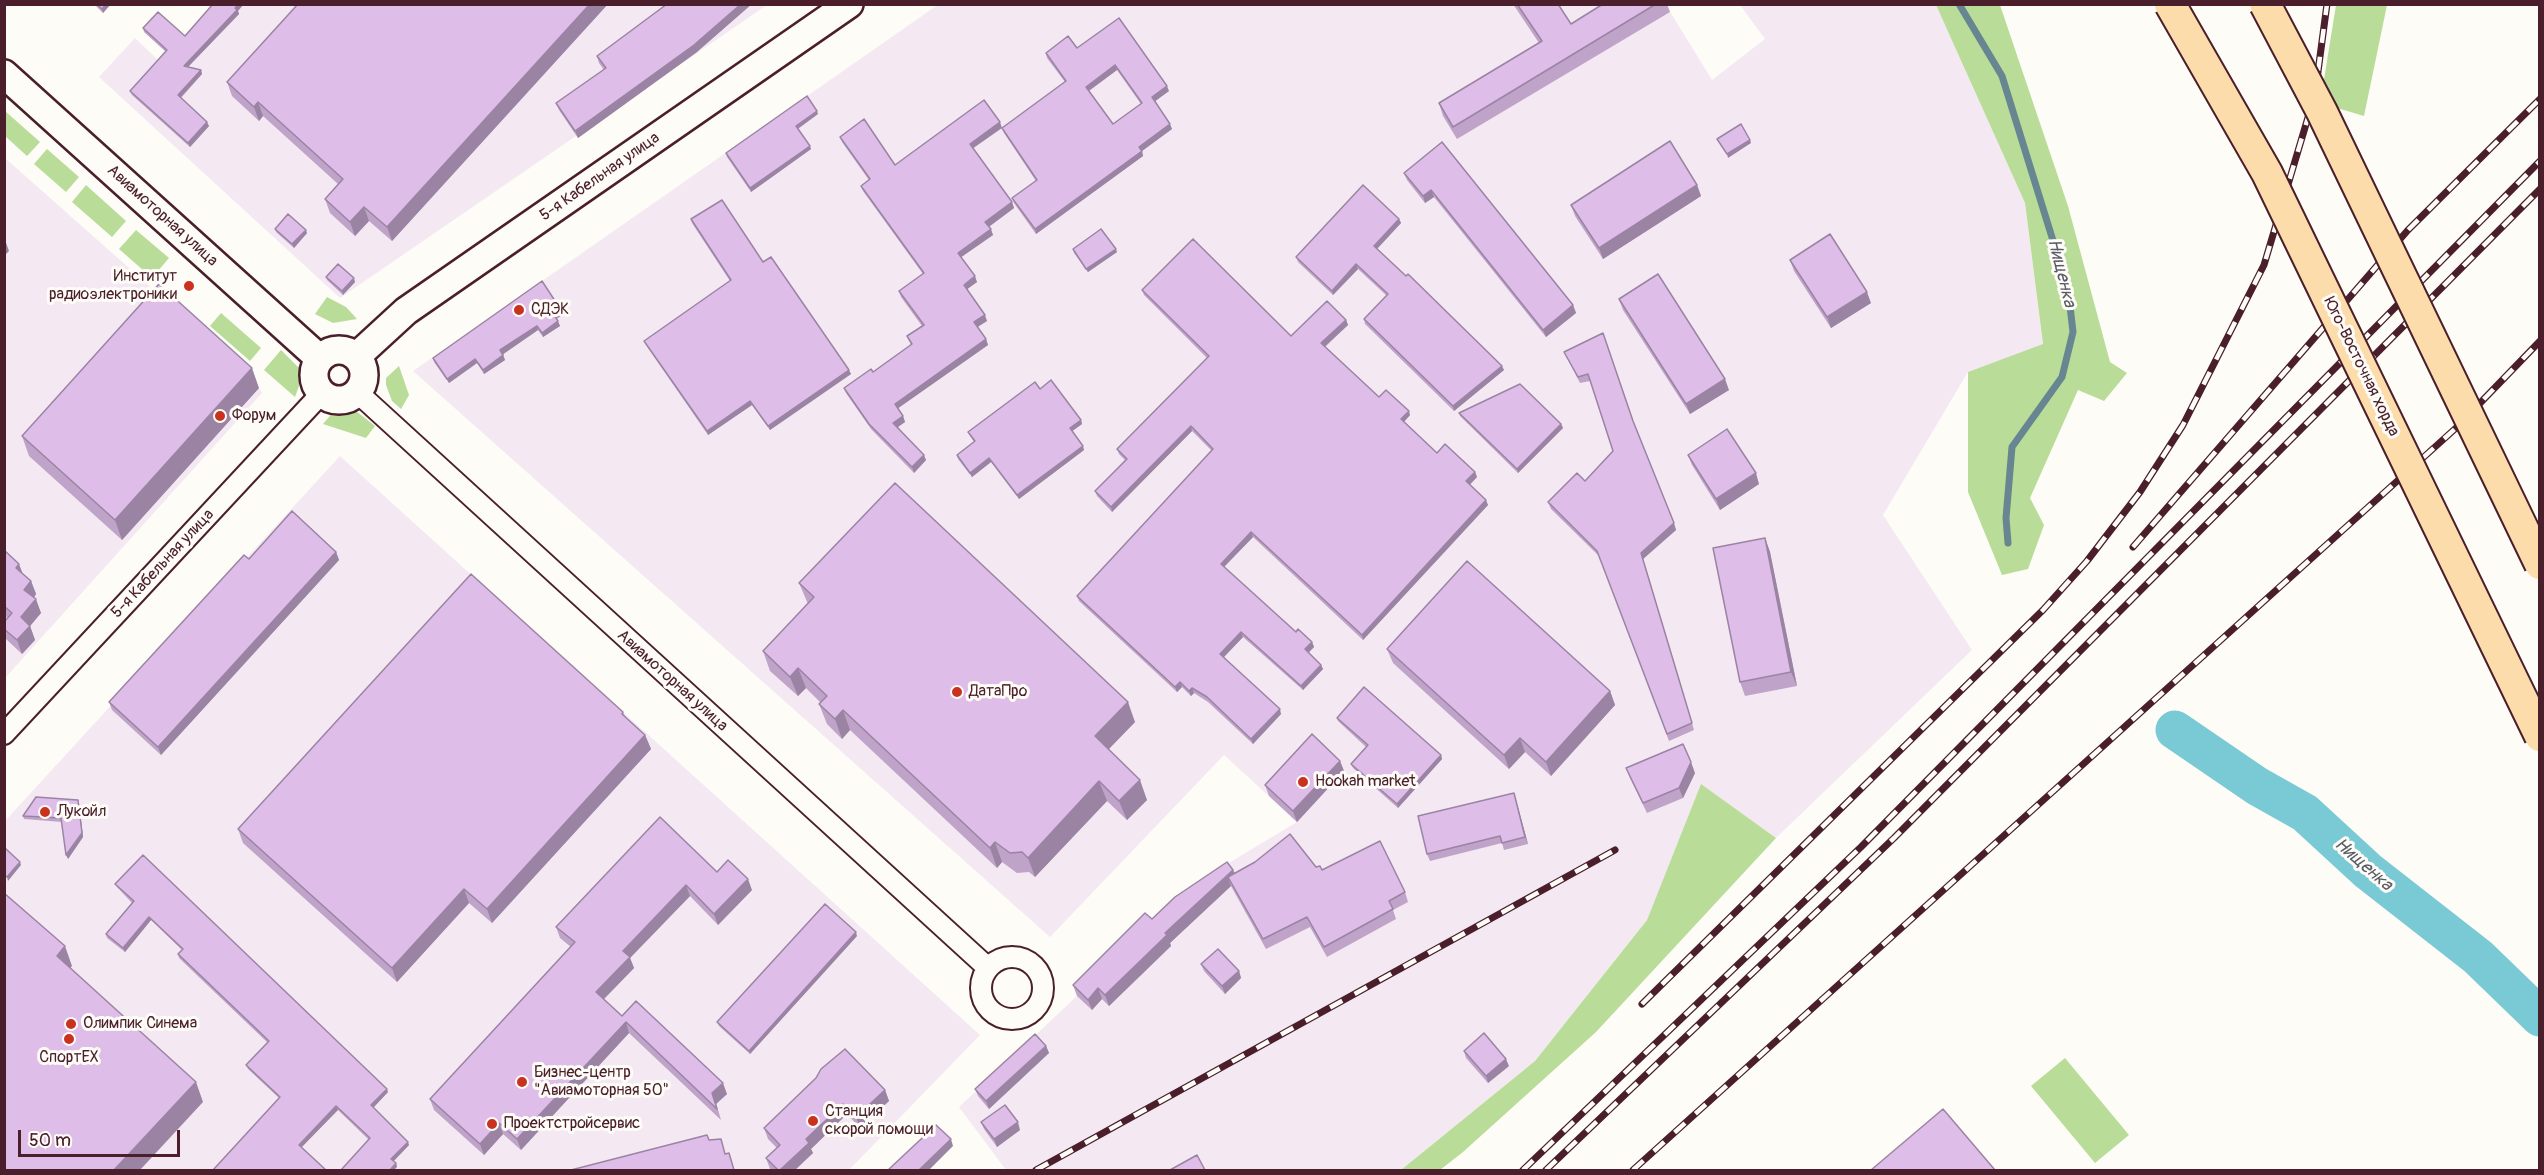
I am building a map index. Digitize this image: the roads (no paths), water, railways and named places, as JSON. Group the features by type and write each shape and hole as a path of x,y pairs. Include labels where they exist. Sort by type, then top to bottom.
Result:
{"main road":[{"name":"Юго-Восточная хорда","path":"2170,4 2267,172 2540,736"},
{"path":"2265,4 2322,112 2540,564"}],"street":[{"name":"5-я Кабельная улица","path":"357,356 406,311 849,4"},
{"name":"Авиамоторная улица","path":"4,74 319,358"},
{"path":"342,349 357,356 364,370 364,378 357,392 351,397 336,400 321,394 313,380 315,365 319,358 326,352 342,349"},
{"name":"Авиамоторная улица","path":"357,392 988,968"},
{"name":"5-я Кабельная улица","path":"4,734 321,394"}],"waterway":[{"name":"Нищенка","path":"1959,4 2002,76 2068,289 2073,332 2062,377 2012,447 2006,518 2008,543"},
{"name":"Нищенка","path":"2175,730 2257,786 2305,813 2368,871 2478,957 2540,1017"}],"railway":[{"path":"1642,1004 2043,610 2087,561 2140,492 2183,425 2264,265 2315,94 2327,4"},
{"path":"2133,547 2408,230 2540,99"},
{"path":"1523,1170 1861,847 2540,161"},
{"path":"1546,1170 1894,838 2540,189"},
{"path":"1633,1170 2456,428 2540,341"},
{"path":"1036,1170 1615,850"}],"place":[{"name":"Институт радиоэлектроники","path":"189,286"},
{"name":"СДЭК","path":"519,310"},
{"name":"Форум","path":"220,416"},
{"name":"ДатаПро","path":"957,692"},
{"name":"Hookah market","path":"1303,782"},
{"name":"Лукойл","path":"45,812"},
{"name":"Олимпик Синема","path":"71,1024"},
{"name":"СпортEX","path":"69,1039"},
{"name":"Бизнес-центр \"Авиамоторная 50\"","path":"522,1082"},
{"name":"Станция скорой помощи","path":"813,1121"},
{"name":"Проектстройсервис","path":"492,1124"}]}
